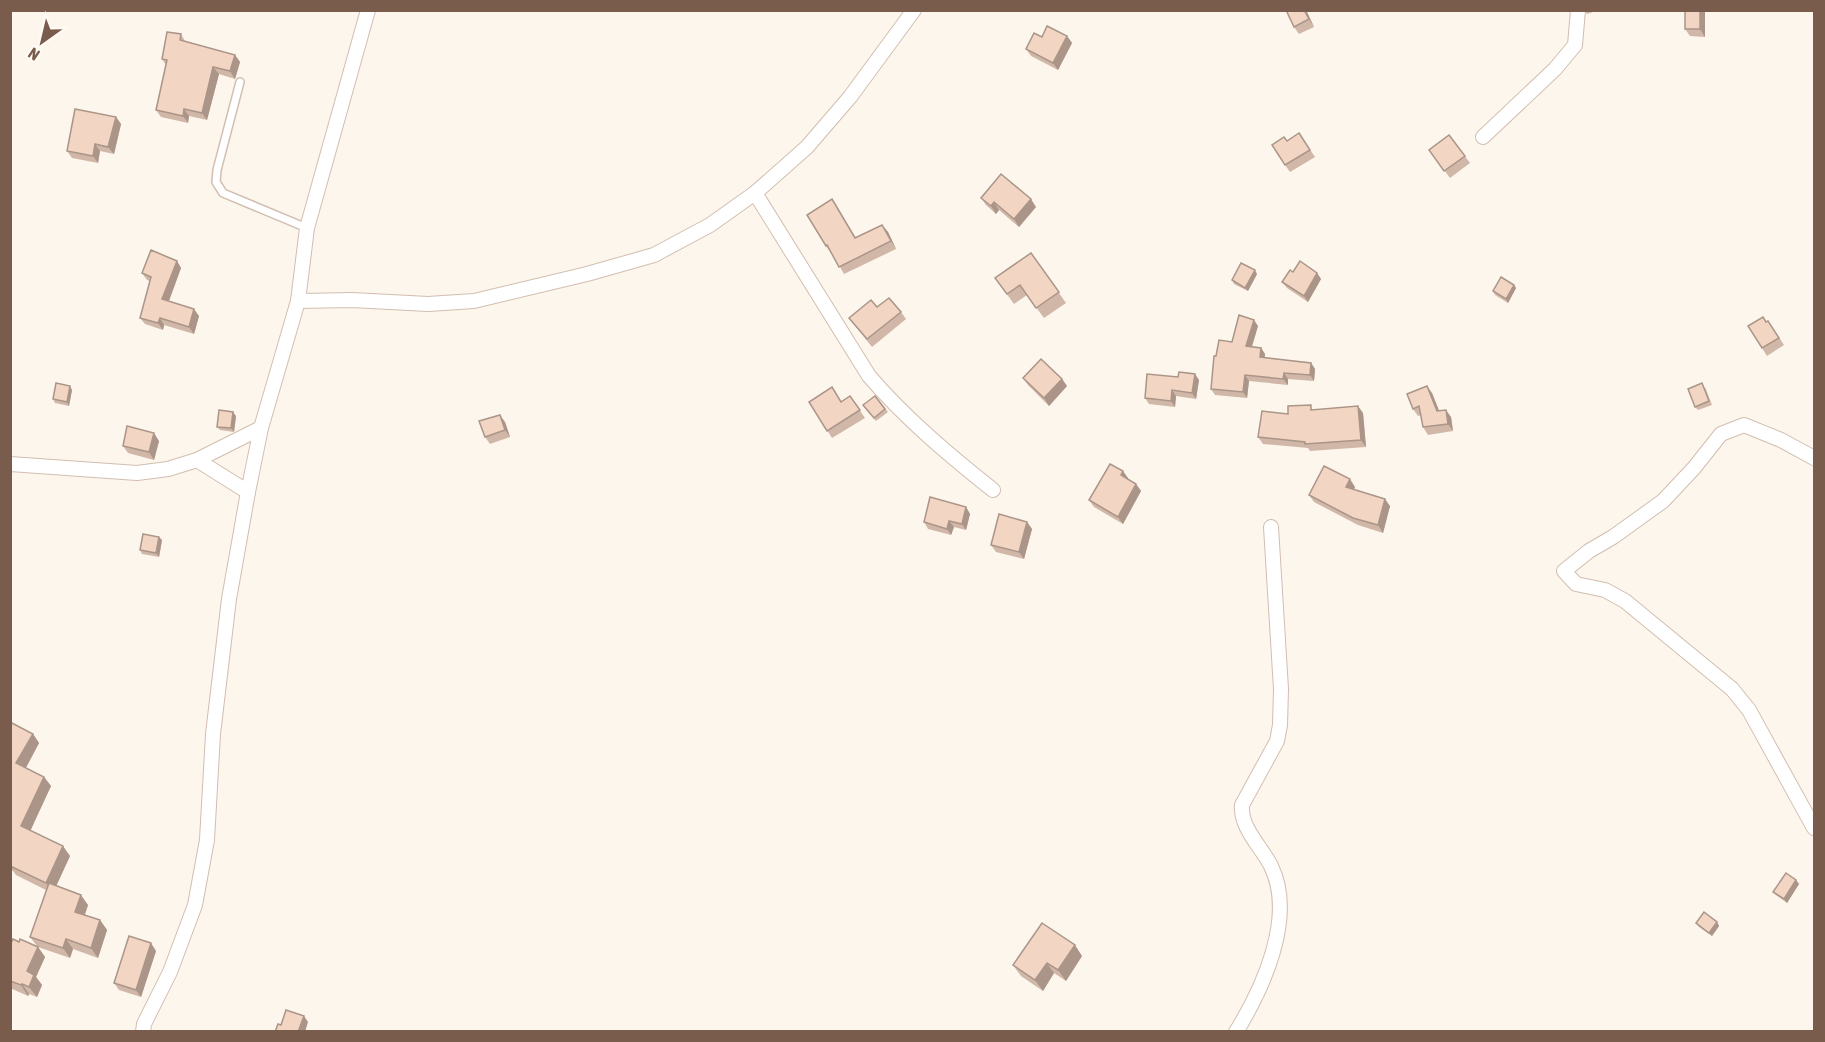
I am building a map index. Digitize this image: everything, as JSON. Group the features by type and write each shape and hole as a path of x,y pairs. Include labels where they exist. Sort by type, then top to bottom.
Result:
{"street":[{"path":"143,1032 144,1024 170,972 195,905 207,840 213,734 229,599 248,492 261,428 298,301 307,228 368,10"},
{"path":"298,301 352,300 428,304 474,301 587,274 654,255 710,225 755,193 807,147 850,97 914,10"},
{"path":"1483,136 1555,69 1575,45 1578,10"},
{"path":"755,193 869,376 888,399 929,437 993,490"},
{"path":"1815,458 1781,440 1744,425 1721,434 1694,468 1663,501 1613,537 1589,551 1564,571 1576,584 1605,590 1625,601 1732,689 1749,710 1815,828"},
{"path":"10,464 137,473 168,469 197,460 261,428"},
{"path":"197,460 248,492"},
{"path":"1236,1032 1261,986 1274,944 1281,901 1272,868 1241,817 1242,805 1277,741 1280,725 1281,689 1270,527"}],"lane":[{"path":"240,82 217,170 216,182 223,193 307,228"}],"building":[{"path":"1286,10 1304,10 1309,19 1294,27"},
{"path":"1685,10 1700,10 1700,29 1685,29"},
{"path":"1047,26 1067,36 1053,63 1026,49 1034,33 1042,37"},
{"path":"167,32 181,34 180,40 235,55 230,71 213,67 202,113 184,109 183,116 156,110 167,60 162,59"},
{"path":"75,109 116,117 108,147 95,144 93,156 67,151"},
{"path":"1299,133 1310,150 1285,165 1272,145 1284,137 1287,141"},
{"path":"1449,135 1465,156 1444,171 1429,150"},
{"path":"1001,174 1031,199 1014,219 994,202 991,206 981,198"},
{"path":"832,199 855,238 882,225 891,241 839,267 807,215"},
{"path":"151,250 177,261 162,299 194,309 189,327 160,318 158,323 140,318 151,277 142,273"},
{"path":"1031,253 1059,292 1036,308 1020,285 1007,294 995,278"},
{"path":"1300,261 1317,273 1304,296 1282,282 1290,270 1293,272"},
{"path":"1241,263 1255,270 1245,288 1232,280"},
{"path":"1501,277 1514,285 1506,299 1493,291"},
{"path":"889,298 901,312 867,339 849,318 871,300 877,307"},
{"path":"1239,315 1254,320 1246,346 1261,348 1260,357 1311,363 1310,375 1284,373 1283,379 1245,375 1243,392 1211,389 1214,356 1216,356 1219,340 1232,342"},
{"path":"1763,317 1779,338 1762,348 1748,326"},
{"path":"1041,359 1062,379 1044,398 1023,378"},
{"path":"1179,372 1195,374 1192,393 1172,390 1171,401 1145,398 1147,374 1178,377"},
{"path":"56,383 70,386 67,402 53,399"},
{"path":"1702,383 1709,401 1695,407 1688,389"},
{"path":"1427,386 1437,411 1446,410 1448,424 1423,427 1419,406 1413,409 1407,394"},
{"path":"832,387 841,402 850,396 860,410 827,431 809,402"},
{"path":"875,396 885,409 874,418 863,405"},
{"path":"1311,405 1311,410 1358,406 1361,440 1305,444 1305,442 1258,437 1262,411 1288,414 1288,406"},
{"path":"219,410 233,412 231,428 217,427"},
{"path":"500,415 505,430 485,437 479,421"},
{"path":"127,426 154,433 149,452 123,446"},
{"path":"1110,464 1123,471 1121,475 1136,484 1118,517 1089,500"},
{"path":"1324,466 1350,479 1346,487 1385,499 1378,525 1353,518 1309,495"},
{"path":"930,497 966,507 962,524 949,521 947,529 924,522"},
{"path":"999,514 1027,522 1019,552 991,545"},
{"path":"143,534 159,537 156,553 140,550"},
{"path":"10,722 33,734 16,763 44,777 21,826 63,846 46,883 10,866"},
{"path":"1786,873 1796,880 1784,899 1773,892"},
{"path":"49,883 81,895 75,912 100,920 91,948 66,939 63,948 30,937"},
{"path":"1704,912 1717,922 1709,933 1696,923"},
{"path":"1042,923 1075,945 1058,970 1047,963 1035,980 1013,965"},
{"path":"129,936 151,943 136,990 114,983"},
{"path":"13,939 19,942 20,939 38,947 27,971 34,975 29,987 10,981 10,945"},
{"path":"286,1010 304,1016 298,1032 275,1032 278,1024 281,1025"}]}
